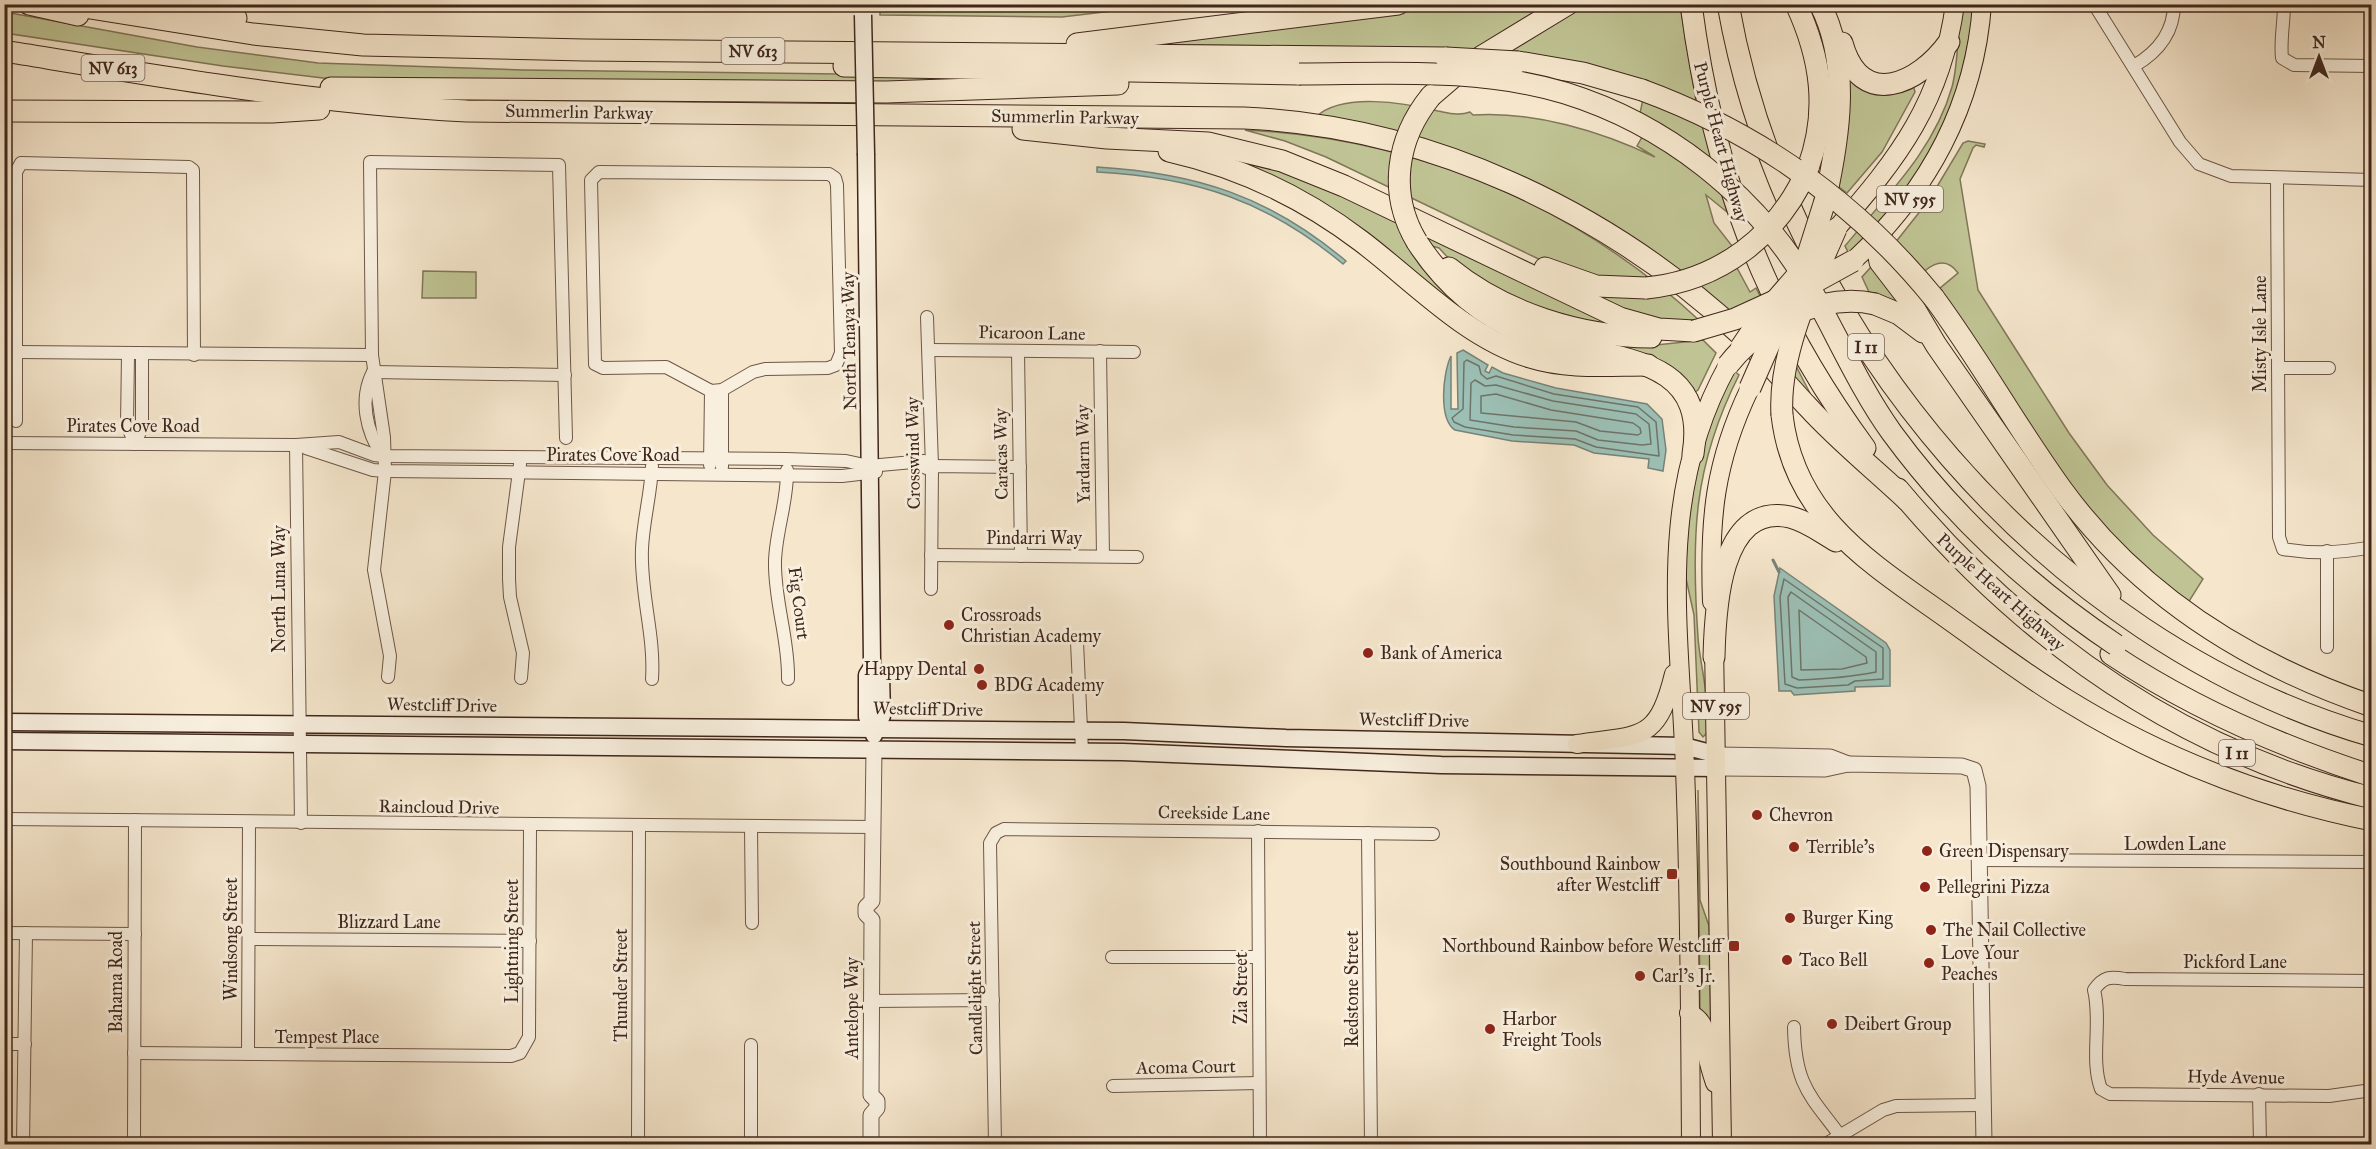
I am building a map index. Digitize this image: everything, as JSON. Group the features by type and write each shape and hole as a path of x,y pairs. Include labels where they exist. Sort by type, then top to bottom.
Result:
{"highway":[{"path":"29,4 215,42 301,54 384,60 1299,80"},
{"name":"NV 613","path":"65,4 269,36 375,45 1014,53"},
{"path":"181,4 216,14 375,45"},
{"path":"1014,53 1115,38 1398,4"},
{"path":"1568,4 1466,66 1431,96 1408,131 1399,167 1403,207 1417,242 1432,265 1450,284 1477,306 1506,325 1555,344 1648,365 1667,376 1688,400 1695,420 1693,454"},
{"name":"Purple Heart Highway","path":"1690,4 1704,83 1719,148 1734,202 1757,264 1780,314 1820,383 1865,447 1907,500 1962,560 2017,611 2065,651 2142,704 2214,743 2261,763 2372,798"},
{"name":"I 11","path":"1728,4 1749,93 1781,183 1820,270 1865,345 1916,416 1973,482 2048,554 2122,613 2230,679 2298,711 2372,736"},
{"path":"1159,118 1261,140 1311,156 1573,280 1608,288 1646,288 1694,278 1718,268 1747,249 1785,210 1808,168 1819,128 1820,84 1815,51 1796,4"},
{"path":"1820,4 1834,48 1839,91 1836,143 1803,312 1783,380 1782,415 1793,464 1808,494 1835,532 1864,558"},
{"path":"1825,4 1834,20 1850,64 1858,74 1875,83 1894,85 1910,80 1934,60 1949,42"},
{"name":"Summerlin Parkway","path":"4,51 221,85 375,106 466,111 1159,118"},
{"path":"1014,53 1446,58 1518,62 1583,73 1642,90 1720,122 1801,170 1873,230 1934,298 2062,489 2094,530 2131,568 2177,607 2228,641 2290,673 2372,706"},
{"path":"221,85 450,91 838,92 1452,75 1531,85 1604,108 1680,149 1737,195 1786,250 1813,293 1875,407 1932,482 2021,572 2113,650 2164,688 2233,724 2299,751 2372,776"},
{"path":"4,111 272,112 375,106"},
{"path":"896,115 1107,138 1208,143 1290,163 1344,186 1620,318 1659,330 1694,331"},
{"path":"1159,118 1256,119 1367,136 1460,162 1555,204 1645,258 1728,323 1767,359 1808,407 1907,500"},
{"path":"1107,138 1204,159 1285,192 1346,230 1472,328 1519,353 1564,365 1648,365"},
{"path":"1750,388 1792,293 1809,273 1836,229"},
{"path":"1881,235 1878,250 1881,264 1910,301 1936,345 2122,613"},
{"path":"1417,242 1433,251 1457,274 1515,307 1588,331 1624,336 1658,336 1694,331 1726,323 1792,293"},
{"path":"1809,273 1853,261"},
{"path":"1728,365 1751,340 1778,324 1803,312 1837,302 1875,304 1909,320 1936,345"},
{"path":"1714,657 1717,606 1728,557 1739,536 1753,524 1769,517 1790,517 1812,527 1864,558 2032,678 2137,740 2237,784 2296,802 2372,820"},
{"path":"2113,650 2243,716 2316,746 2372,764"}],"main road":[{"name":"NV 595","path":"1836,229 1885,174 1906,144 1932,96 1949,42 1955,4"},
{"name":"NV 595","path":"1722,1144 1718,762 1710,544 1713,505 1728,442 1750,388 1803,312 1881,235 1923,182 1953,126 1971,77 1982,4"},
{"name":"North Tenaya Way","path":"863,8 872,667 867,675 867,717 874,739"},
{"name":"NV 595","path":"1691,1144 1684,757 1676,541 1682,496 1702,422 1728,365 1772,303 1809,273"},
{"path":"1577,744 1635,735 1654,724 1665,708 1679,651"},
{"name":"Westcliff Drive","path":"4,722 302,733 874,739 1082,751 1347,762 1532,766 1684,757"},
{"name":"Westcliff Drive","path":"874,739 1081,730 1286,738 1510,741 1577,744 1718,762"},
{"name":"Westcliff Drive","path":"4,741 302,733"},
{"path":"1285,759 1286,738"},
{"path":"1347,762 1368,753 1402,750 1408,740"},
{"path":"1510,741 1528,752 1532,766"},
{"path":"1689,1012 1698,1017 1705,1029 1706,1052 1721,1107"}],"street":[{"path":"2094,4 2180,142 2199,164 2231,176 2372,180"},
{"path":"2134,66 2150,57 2163,43 2170,30 2174,4"},
{"path":"2283,4 2284,31 2280,45 2282,58 2294,65 2372,66"},
{"path":"387,677 390,656 374,570 385,471 383,456 372,441 367,421 366,385 373,372 370,162 559,165 566,438"},
{"path":"16,421 16,172 21,163 189,167 193,170 194,355"},
{"path":"599,172 829,174 834,178 837,185 841,353 836,365 828,368 765,369 753,372 716,390 666,368 603,368 595,364 591,180 599,172"},
{"name":"Misty Isle Lane","path":"2277,178 2279,537 2283,549 2327,551"},
{"name":"Crosswind Way","path":"927,317 932,466 932,589"},
{"name":"Picaroon Lane","path":"929,350 1134,352"},
{"name":"Caracas Way","path":"1018,351 1021,556"},
{"name":"Yardarm Way","path":"1100,351 1103,556"},
{"path":"16,352 372,355"},
{"path":"128,354 128,426 135,444"},
{"path":"135,444 142,427 142,354"},
{"path":"2278,368 2328,368"},
{"path":"373,372 565,375"},
{"path":"716,390 716,474"},
{"name":"Pirates Cove Road","path":"4,443 296,445 339,442 383,456 786,459 846,461 869,470"},
{"name":"Pirates Cove Road","path":"296,445 373,470 385,471 842,476 869,470 932,466 1020,467"},
{"name":"North Luna Way","path":"296,445 297,648 302,733 301,823"},
{"path":"521,457 509,547 510,597 523,653 521,678"},
{"path":"652,459 642,549 645,602 653,654 652,679"},
{"name":"Fig Court","path":"786,459 787,475 775,561 776,587 789,657 788,679"},
{"path":"2327,647 2327,551 2349,551 2372,547"},
{"name":"Pindarri Way","path":"932,555 1137,557"},
{"path":"1077,642 1082,751"},
{"name":"Antelope Way","path":"871,1144 871,1115 865,1108 865,1102 871,1095 872,920 866,914 866,907 872,901 874,739"},
{"name":"Westcliff Drive","path":"1718,762 1830,756 1848,764 1962,766 1974,770 1977,776 1979,860"},
{"name":"Raincloud Drive","path":"4,819 530,826 873,827"},
{"name":"Bahama Road","path":"134,1144 135,820"},
{"name":"Windsong Street","path":"248,1054 249,823"},
{"name":"Lightning Street","path":"520,1053 529,1037 530,826"},
{"name":"Thunder Street","path":"638,1144 639,826"},
{"path":"751,826 752,922"},
{"name":"Creekside Lane","path":"996,833 1004,829 1433,834"},
{"name":"Zia Street","path":"1258,831 1260,1144"},
{"name":"Candlelight Street","path":"995,1144 990,843 996,833"},
{"name":"Redstone Street","path":"1368,833 1371,1144"},
{"path":"1979,860 1984,1144"},
{"name":"Lowden Lane","path":"1979,860 2372,862"},
{"path":"4,933 135,934"},
{"path":"23,1144 26,933"},
{"name":"Blizzard Lane","path":"249,939 530,941"},
{"path":"1112,957 1258,957"},
{"name":"Pickford Lane","path":"2101,1089 2097,1078 2097,1005 2094,990 2100,981 2111,976 2125,979 2372,981"},
{"path":"872,1001 993,1000"},
{"path":"1794,1027 1797,1073 1806,1090 1844,1140"},
{"path":"4,1044 25,1044"},
{"path":"751,1144 752,1046"},
{"name":"Tempest Place","path":"134,1053 511,1056 520,1053"},
{"name":"Acoma Court","path":"1113,1086 1259,1083"},
{"name":"Hyde Avenue","path":"2101,1089 2110,1094 2328,1096 2372,1090"},
{"path":"2259,1094 2260,1144"},
{"path":"1826,1144 1844,1140 1883,1110 1896,1106 1983,1105"}],"green space":[{"path":"880,4 1163,5 1062,17 880,15"},
{"path":"1448,5 1549,5 1468,56 1453,48 1115,44"},
{"path":"1584,5 1680,5 1696,101 1727,212 1706,195 1714,223 1736,251 1736,266 1750,292 1756,288 1814,401 1622,232 1316,117 1327,109 1357,102 1409,105 1454,114 1470,112 1473,115 1519,116 1589,131 1655,157 1637,146 1650,123 1639,118 1643,99 1506,50"},
{"path":"1961,5 1976,5 1956,103 1907,193 1849,254 1845,246 1921,153 1944,110 1954,77"},
{"path":"5,12 197,47 318,63 523,70 1086,77 880,86 419,82 323,78 223,66 5,33"},
{"path":"1849,75 1913,85 1915,92 1882,152 1847,193 1839,187 1844,152"},
{"path":"1245,130 1308,136 1370,147 1431,163 1490,185 1547,212 1601,244 1652,280 1701,322 1678,324 1619,312 1547,263 1326,157 1285,141"},
{"path":"1968,141 1985,144 1984,147 1976,145 1973,148 1960,179 1978,290 2069,433 2107,485 2153,535 2203,579 2188,603 2143,566 2096,518 2062,474 1939,289 1958,273 1952,266 1938,263 1931,266 1908,287 1895,243 1929,200 1963,143"},
{"path":"1212,154 1303,177 1624,329 1528,307 1452,262 1439,248 1403,238 1413,256 1440,288 1471,314 1523,349"},
{"path":"1872,266 1903,303 1877,298 1878,294 1869,292 1862,277"},
{"path":"423,271 476,272 476,298 422,298"},
{"path":"1491,304 1656,345 1703,340 1716,353 1698,390 1692,394"},
{"path":"1733,370 1739,375 1712,440 1704,472 1696,534 1698,637 1707,710 1707,733 1703,737 1699,732 1694,615 1685,574 1686,516 1710,420"},
{"path":"1698,790 1700,900 1709,926 1711,1052 1700,1012"}],"water":[{"path":"1097,167 1167,175 1230,192 1289,220 1346,261 1343,264 1287,224 1229,196 1166,180 1097,172"},
{"path":"1463,350 1488,365 1485,371 1489,373 1492,367 1503,373 1556,388 1647,404 1662,419 1666,450 1663,471 1648,468 1649,459 1594,453 1574,445 1512,441 1455,430 1446,416 1444,384 1451,356 1451,409 1458,409 1457,353"},
{"path":"1780,568 1886,643 1890,650 1890,686 1855,687 1855,691 1794,695 1791,691 1779,691 1774,596"}],"waterway":[{"path":"1773,560 1779,572"}],"place":[{"name":"Crossroads Christian Academy","path":"949,625"},
{"name":"Bank of America","path":"1368,653"},
{"name":"Happy Dental","path":"979,669"},
{"name":"BDG Academy","path":"982,685"},
{"name":"Chevron","path":"1757,815"},
{"name":"Terrible's","path":"1794,847"},
{"name":"Green Dispensary","path":"1927,851"},
{"name":"Southbound Rainbow after Westcliff","path":"1672,874"},
{"name":"Pellegrini Pizza","path":"1925,887"},
{"name":"Burger King","path":"1790,918"},
{"name":"The Nail Collective","path":"1931,930"},
{"name":"Northbound Rainbow before Westcliff","path":"1734,946"},
{"name":"Taco Bell","path":"1787,960"},
{"name":"Love Your Peaches","path":"1929,963"},
{"name":"Carl's Jr.","path":"1640,976"},
{"name":"Deibert Group","path":"1832,1024"},
{"name":"Harbor Freight Tools","path":"1490,1029"}]}
